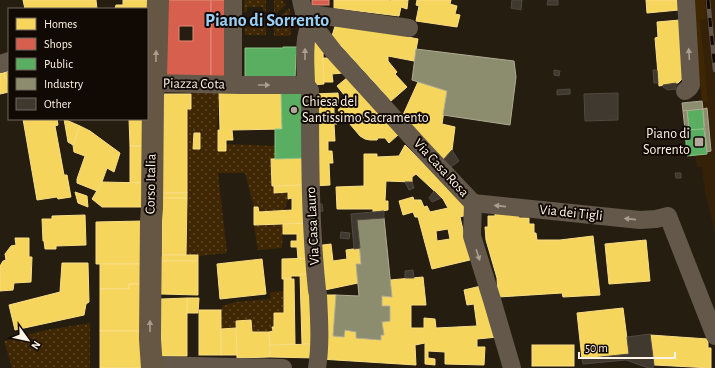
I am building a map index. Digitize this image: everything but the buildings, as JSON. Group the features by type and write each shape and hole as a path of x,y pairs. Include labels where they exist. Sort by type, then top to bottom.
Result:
{"main road":[{"name":"Corso Italia","path":"152,366 150,339 150,221 152,208 153,94 155,83 152,30 158,0"}],"street":[{"name":"Piazza Cota","path":"233,0 233,84"},
{"path":"685,91 691,85 686,0"},
{"path":"306,85 305,40 308,27 306,12 409,28"},
{"name":"Via Casa Rosa","path":"306,12 334,52 473,203 472,236 512,368"},
{"name":"Piazza Cota","path":"155,83 306,85"},
{"name":"Via Casa Lauro","path":"306,85 310,90 310,153 313,243 320,328 319,358 317,368"},
{"name":"Via dei Tigli","path":"473,203 640,220 656,219 668,216 715,336"},
{"path":"152,366 283,368"}],"shaded area":[{"path":"244,0 266,0 266,11 263,11 263,7 247,7 247,12 244,12"},
{"path":"274,0 282,0 286,5 274,15"},
{"path":"694,0 715,0 715,232 705,192 702,167 697,167 695,155 687,156 682,103 702,101"},
{"path":"694,0 705,0 706,19 700,20 708,101 702,101"},
{"path":"289,8 291,33 289,36 274,36 274,22"},
{"path":"247,23 247,27 263,27 263,23 266,23 266,35 245,35 244,24"},
{"path":"191,91 219,92 217,130 218,151 226,144 275,146 275,159 271,159 272,186 274,186 274,193 288,192 288,199 284,211 259,212 258,207 254,207 245,173 218,173 227,253 199,256 186,255 187,109 190,109"},
{"path":"283,224 282,248 258,250 254,225"},
{"path":"284,291 284,313 274,313 274,327 272,327 273,331 252,332 251,320 236,321 236,328 221,329 222,306 235,302 270,299 271,292"},
{"path":"90,323 90,368 12,368 4,341 46,330"}],"railway":[{"path":"708,0 715,70"}],"place":[{"name":"Chiesa del Santissimo Sacramento","path":"294,110"},
{"name":"Piano di Sorrento","path":"699,142"}],"district":[{"name":"Piano di Sorrento","path":"267,21"}]}
